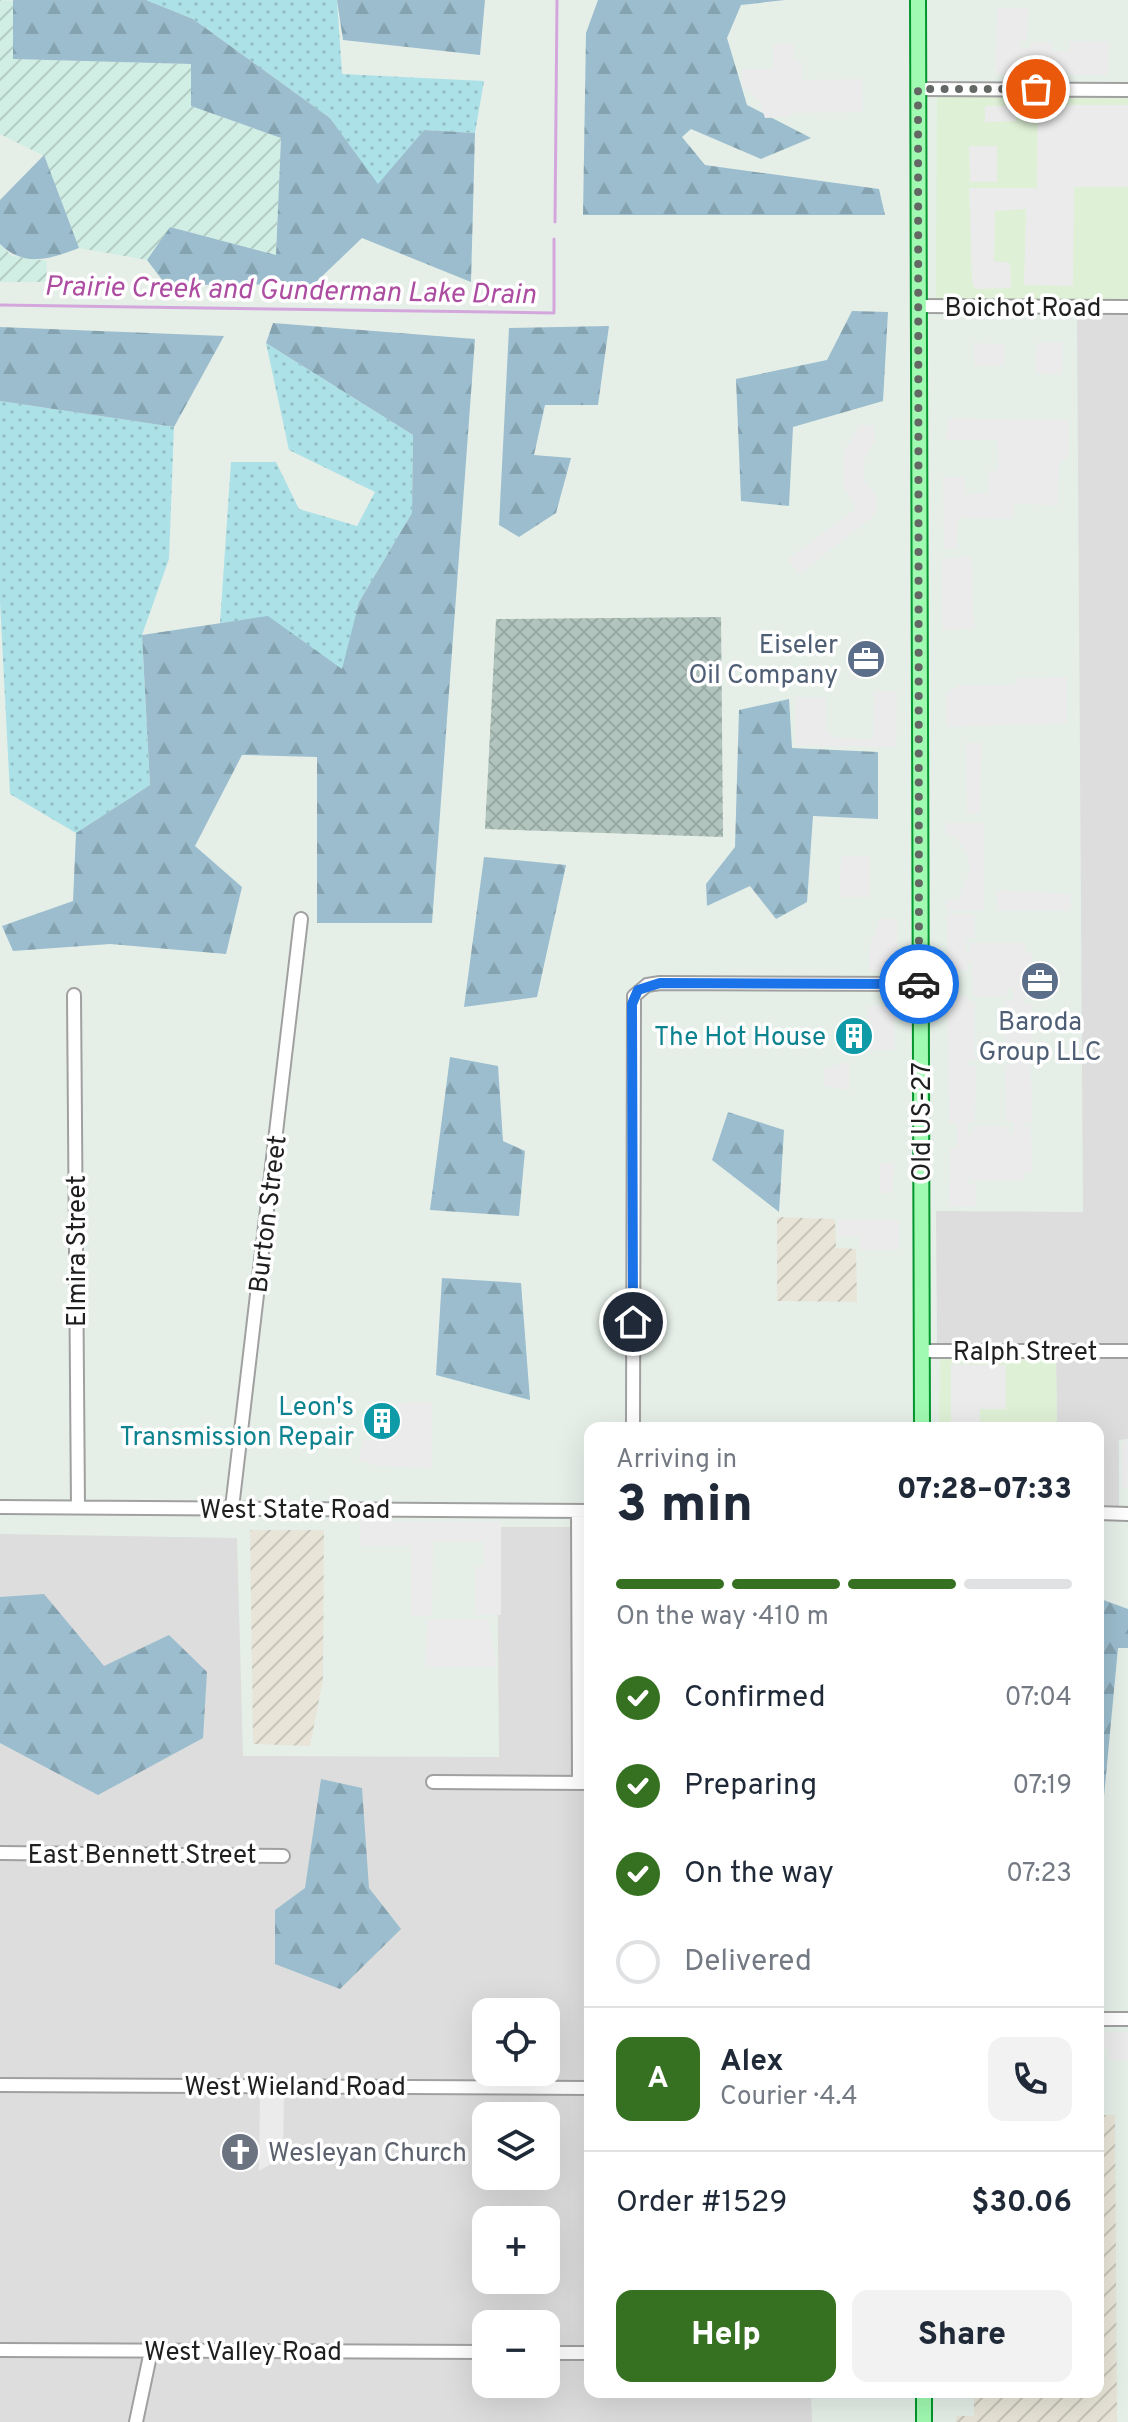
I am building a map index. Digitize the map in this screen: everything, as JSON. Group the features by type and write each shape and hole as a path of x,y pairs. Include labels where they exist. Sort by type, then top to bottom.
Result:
{"main road":[{"name":"Old US-27","path":"918,0 922,1422"},
{"path":"924,2398 924,2422"}],"street":[{"path":"918,89 1128,90"},
{"name":"Boichot Road","path":"918,306 1128,307"},
{"name":"Burton Street","path":"232,1508 301,919"},
{"path":"633,1422 632,1004 638,990 660,983 921,984"},
{"name":"Elmira Street","path":"74,995 78,1507"},
{"name":"Ralph Street","path":"922,1351 1128,1351"},
{"name":"West State Road","path":"0,1507 584,1511"},
{"path":"433,1782 584,1783 584,1511"},
{"path":"1104,1513 1128,1514"},
{"name":"East Bennett Street","path":"0,1853 283,1856"},
{"path":"1104,2019 1128,2019"},
{"name":"West Wieland Road","path":"0,2085 584,2088"},
{"name":"West Valley Road","path":"0,2350 472,2352"},
{"path":"136,2422 151,2351"},
{"path":"560,2353 584,2353"}],"shaded area":[{"path":"0,0 13,1 13,59 191,64 191,106 281,138 276,255 171,227 147,260 79,248 44,156 0,134"},
{"path":"146,0 337,0 342,74 484,81 475,133 424,130 378,185 330,118 193,19"},
{"path":"997,8 1028,8 1027,41 1021,41 1021,48 1030,48 1030,42 1052,42 1052,51 1069,51 1070,41 1109,42 1108,75 996,74"},
{"path":"773,44 794,44 794,61 802,61 802,80 862,79 863,112 792,113 789,117 765,118 760,102 742,86 742,69 773,69"},
{"path":"937,95 1128,96 1128,301 936,299"},
{"path":"1038,105 1128,105 1128,187 1074,187 1073,286 1024,285 1026,209 995,211 994,261 1010,263 1011,288 975,289 972,281 969,188 1037,188"},
{"path":"985,106 1010,106 1017,121 985,122"},
{"path":"969,146 997,146 997,182 970,182"},
{"path":"0,244 12,256 47,261 46,282 0,282"},
{"path":"1077,313 1128,313 1128,1346 937,1346 936,1211 1083,1212"},
{"path":"1063,342 1062,375 1035,373 1037,343"},
{"path":"266,343 413,435 412,513 359,602 343,670 268,617 220,623 231,462 276,462 299,509 357,526 375,492 289,450"},
{"path":"974,343 1004,344 1005,366 974,366"},
{"path":"0,401 174,427 169,559 142,635 150,785 76,833 10,794 0,602"},
{"path":"948,418 1069,420 1069,457 1059,464 1058,506 1014,503 1013,519 958,518 957,548 944,550 943,477 965,477 965,494 988,493 989,471 998,470 997,440 946,440"},
{"path":"860,424 874,426 875,441 864,460 864,481 876,495 877,513 800,574 787,560 856,509 843,486 844,453"},
{"path":"971,556 974,629 942,630 942,559"},
{"path":"721,617 723,837 485,829 496,619"},
{"path":"1067,677 1067,723 946,727 946,693 959,685 1015,685 1016,678"},
{"path":"874,691 897,691 896,747 795,746 795,697 826,697 826,732 836,738 873,739"},
{"path":"966,743 982,743 980,814 967,814"},
{"path":"945,823 984,823 984,911 947,911 946,900 958,899 970,871 968,856 957,838 945,834"},
{"path":"841,856 870,856 870,897 840,897"},
{"path":"997,890 1071,894 1071,911 997,911"},
{"path":"947,914 975,914 975,938 966,939 966,951 970,951 969,943 1025,943 1026,953 1032,953 1032,998 1024,999 1024,1004 1032,1003 1031,1060 1024,1061 1024,1064 1031,1065 1032,1123 1024,1123 1025,1127 1031,1127 1032,1172 1024,1173 1024,1180 971,1181 968,1173 968,1184 976,1185 976,1207 949,1206 950,1148 957,1148 957,1123 949,1123 948,996 967,996 967,1001 975,1001 975,1061 968,1060 968,1065 976,1066 975,1122 968,1123 967,1134 973,1134 973,1126 1009,1126 1009,1134 1013,1134 1013,1122 1006,1122 1005,1065 1013,1064 1012,1060 1005,1060 1005,1001 1013,1001 1013,989 1007,989 1007,997 973,997 972,962 967,962 967,971 947,970"},
{"path":"879,919 897,919 898,971 869,972 869,950"},
{"path":"895,1005 895,1050 868,1050 867,1006"},
{"path":"849,1061 849,1090 824,1086 824,1069"},
{"path":"880,1163 894,1163 893,1193 880,1193"},
{"path":"777,1217 835,1219 836,1248 856,1249 857,1302 777,1301"},
{"path":"838,1220 899,1220 899,1250 860,1250 860,1236 838,1236"},
{"path":"1128,1357 1128,1439 1119,1440 1119,1506 1104,1505 1104,1422 1057,1422 1056,1358"},
{"path":"940,1358 1056,1358 1057,1422 939,1422"},
{"path":"951,1364 1006,1365 1006,1409 980,1409 980,1422 951,1422"},
{"path":"432,1402 432,1468 378,1466 359,1460 363,1440 389,1440 389,1403"},
{"path":"1122,1441 1128,1441 1128,1488 1121,1488"},
{"path":"360,1521 501,1521 501,1615 475,1615 475,1566 484,1566 484,1542 433,1542 432,1616 411,1616 411,1546 360,1546"},
{"path":"497,1527 584,1527 584,2398 811,2398 812,2422 0,2422 0,1534 237,1538 243,1756 499,1757"},
{"path":"250,1530 324,1530 323,1680 310,1746 253,1744"},
{"path":"427,1619 488,1619 497,1667 425,1667"},
{"path":"1104,2032 1128,2032 1128,2061 1109,2060 1109,2049 1104,2049"},
{"path":"260,2095 284,2095 283,2157 259,2171"},
{"path":"1104,2115 1115,2115 1117,2422 956,2422 956,2416 974,2416 974,2398 1104,2398"}],"green space":[{"path":"13,0 146,0 193,19 330,118 378,184 424,130 475,133 471,282 362,238 314,284 166,285 147,260 170,227 276,255 281,138 191,106 191,64 13,59"},
{"path":"337,0 485,0 480,55 343,40"},
{"path":"598,0 785,0 741,5 727,38 747,105 811,138 761,159 691,129 682,137 705,165 879,189 885,215 583,215 586,33"},
{"path":"44,155 79,248 48,258 28,259 9,252 0,244 0,200"},
{"path":"852,311 888,312 883,401 793,427 789,506 741,501 736,379 827,360"},
{"path":"273,323 475,339 432,923 317,923 317,757 242,755 195,846 242,887 226,954 110,944 13,951 2,926 73,901 76,833 150,785 142,635 268,616 342,669 359,602 412,513 413,435 266,343"},
{"path":"609,326 598,405 545,405 534,455 571,458 556,513 519,537 499,525 509,328"},
{"path":"0,327 224,336 174,427 0,401"},
{"path":"789,699 792,748 878,752 878,819 813,816 807,902 776,919 750,886 707,906 706,884 735,847 739,710"},
{"path":"484,857 566,865 537,997 464,1007"},
{"path":"450,1057 498,1066 503,1141 525,1151 519,1216 430,1210"},
{"path":"728,1112 784,1130 779,1212 712,1160"},
{"path":"442,1278 521,1283 530,1400 436,1375"},
{"path":"44,1594 104,1666 169,1635 207,1672 203,1738 98,1795 0,1743 0,1597"},
{"path":"1104,1600 1128,1609 1128,1648 1118,1648 1104,1796"},
{"path":"321,1779 362,1788 369,1888 401,1929 340,1989 275,1964 275,1910 305,1888"}],"waterway":[{"name":"Prairie Creek and Gunderman Lake Drain","path":"555,222 557,0"},
{"name":"Prairie Creek and Gunderman Lake Drain","path":"0,305 554,313 554,239"}],"way so far":[{"path":"919,984 918,89 1036,89"}],"place":[{"name":"Eiseler Oil Company","path":"866,659"},
{"name":"Baroda Group LLC","path":"1040,981"},
{"name":"The Hot House","path":"854,1036"},
{"name":"Leon's Transmission Repair","path":"382,1421"},
{"name":"Wesleyan Church","path":"240,2152"}],"route":[{"path":"633,1322 632,1004 638,990 660,983 750,986 919,984"}]}
